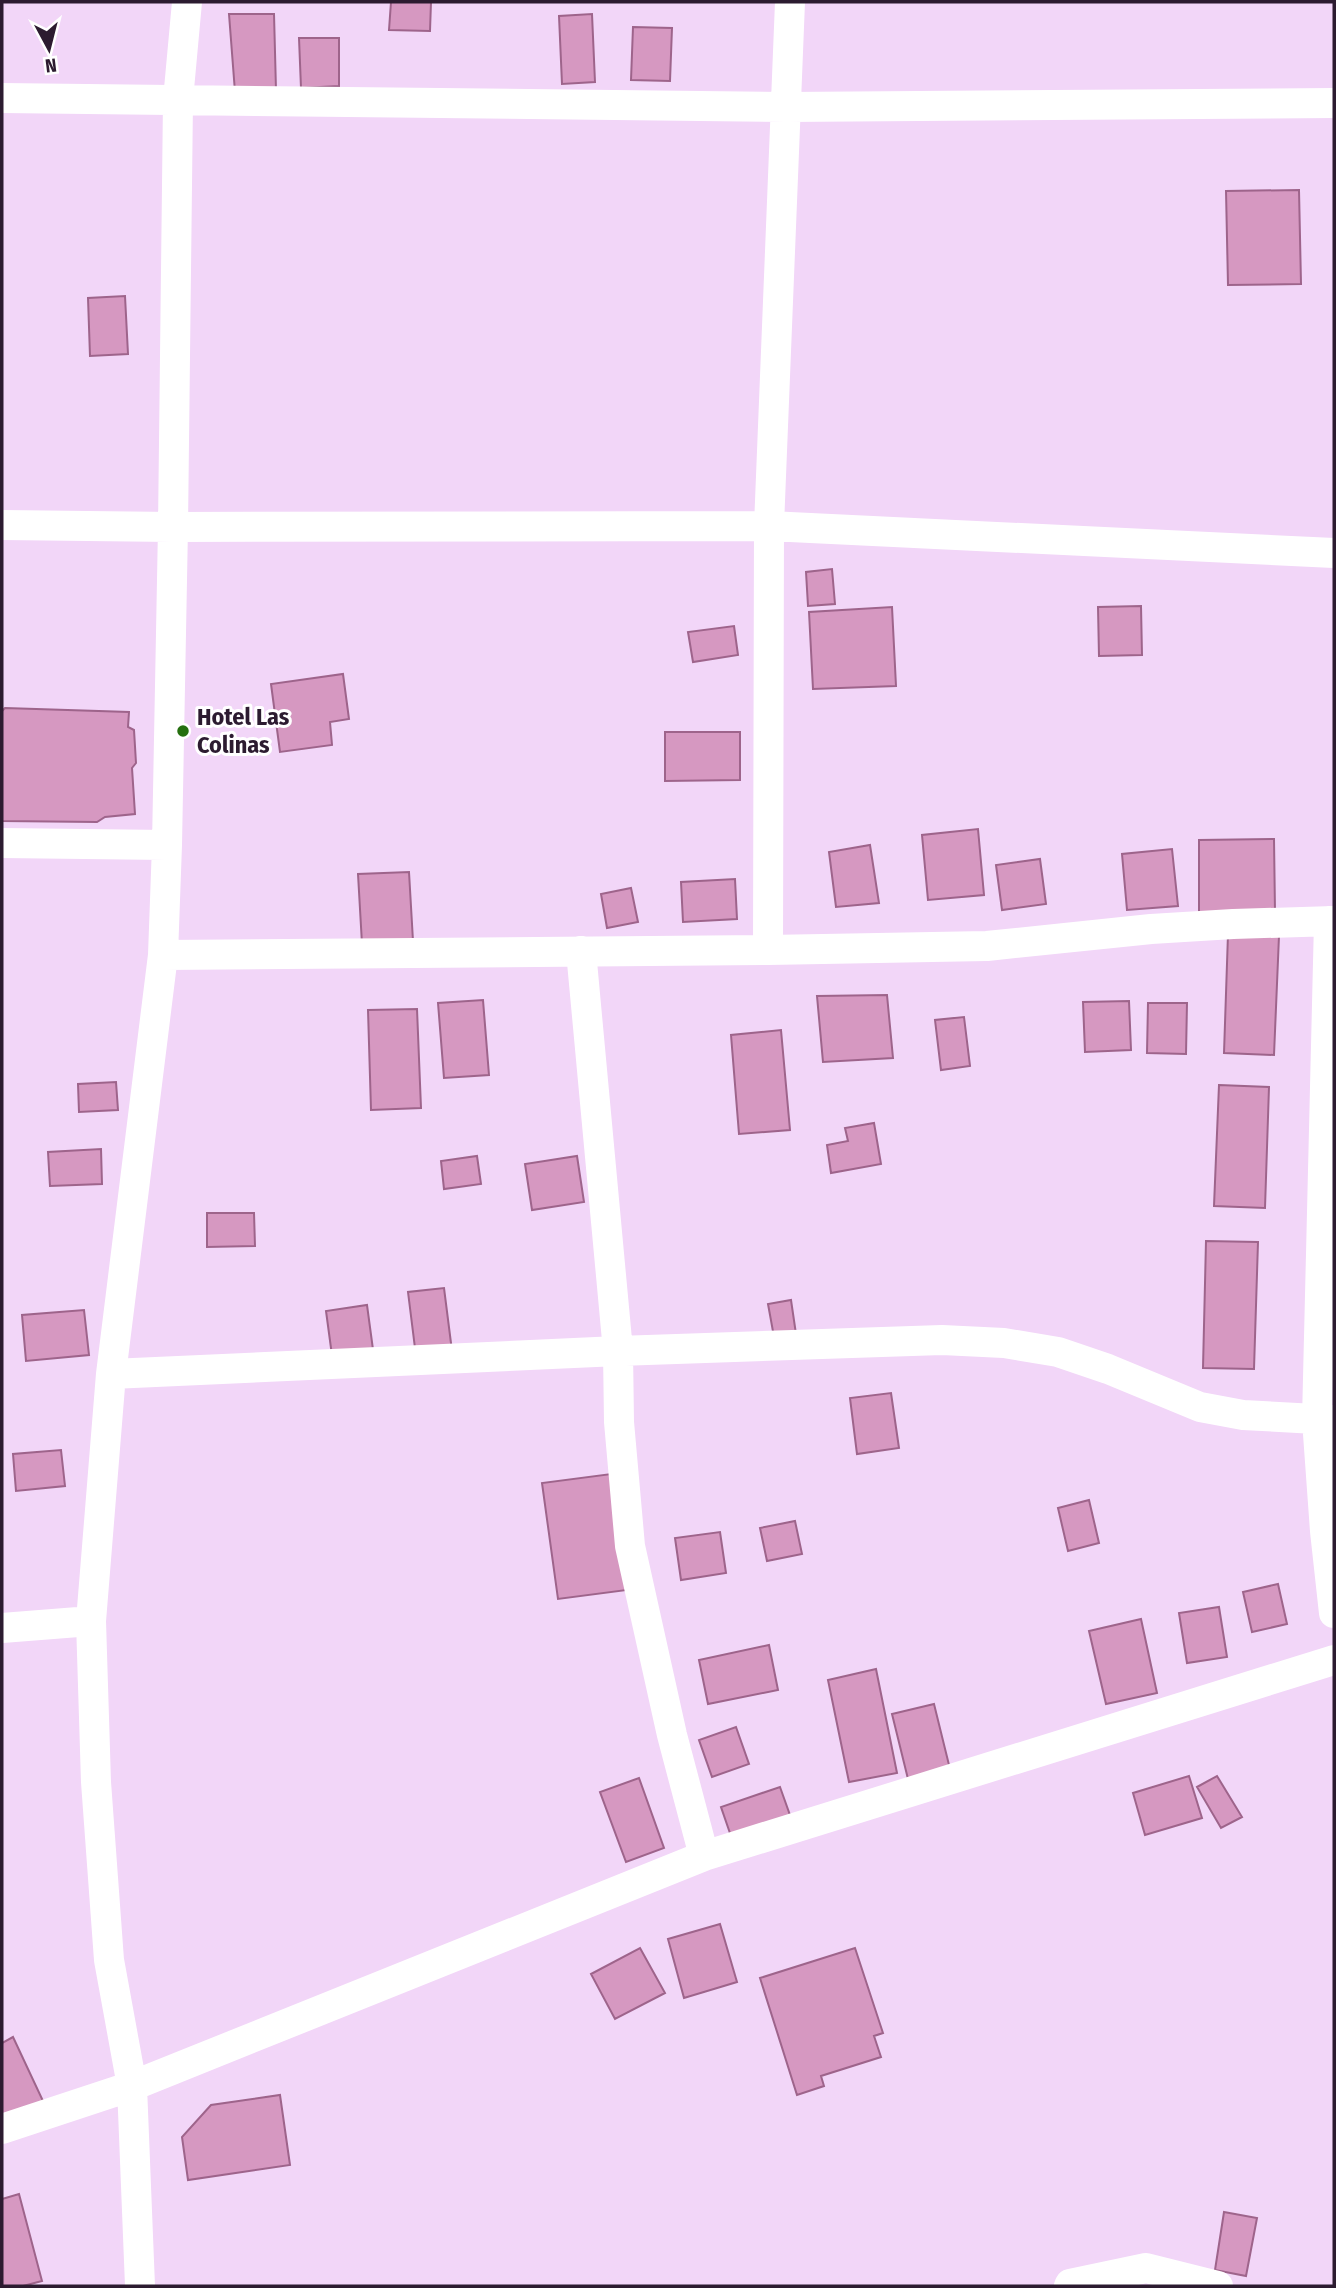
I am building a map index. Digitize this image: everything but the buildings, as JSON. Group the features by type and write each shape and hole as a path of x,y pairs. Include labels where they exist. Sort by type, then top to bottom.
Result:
{"street":[{"path":"140,2286 132,2086 108,1960 96,1782 92,1621 111,1374 163,955 173,527 178,100 187,2"},
{"path":"768,950 769,526 790,2"},
{"path":"2,98 787,107 1334,103"},
{"path":"2,525 769,526 1334,553"},
{"path":"2,843 167,845"},
{"path":"163,955 987,946 1151,929 1332,921 1325,1531 1334,1613"},
{"path":"582,951 618,1350 619,1422 630,1546 672,1735 704,1856"},
{"path":"111,1374 618,1350 942,1340 1004,1343 1058,1352 1108,1369 1200,1407 1243,1415 1326,1420"},
{"path":"2,1628 92,1621"},
{"path":"2,2129 132,2086 704,1856 1334,1660"},
{"path":"1069,2286 1146,2269 1218,2286"}],"place":[{"name":"Hotel Las Colinas","path":"183,731"}]}
